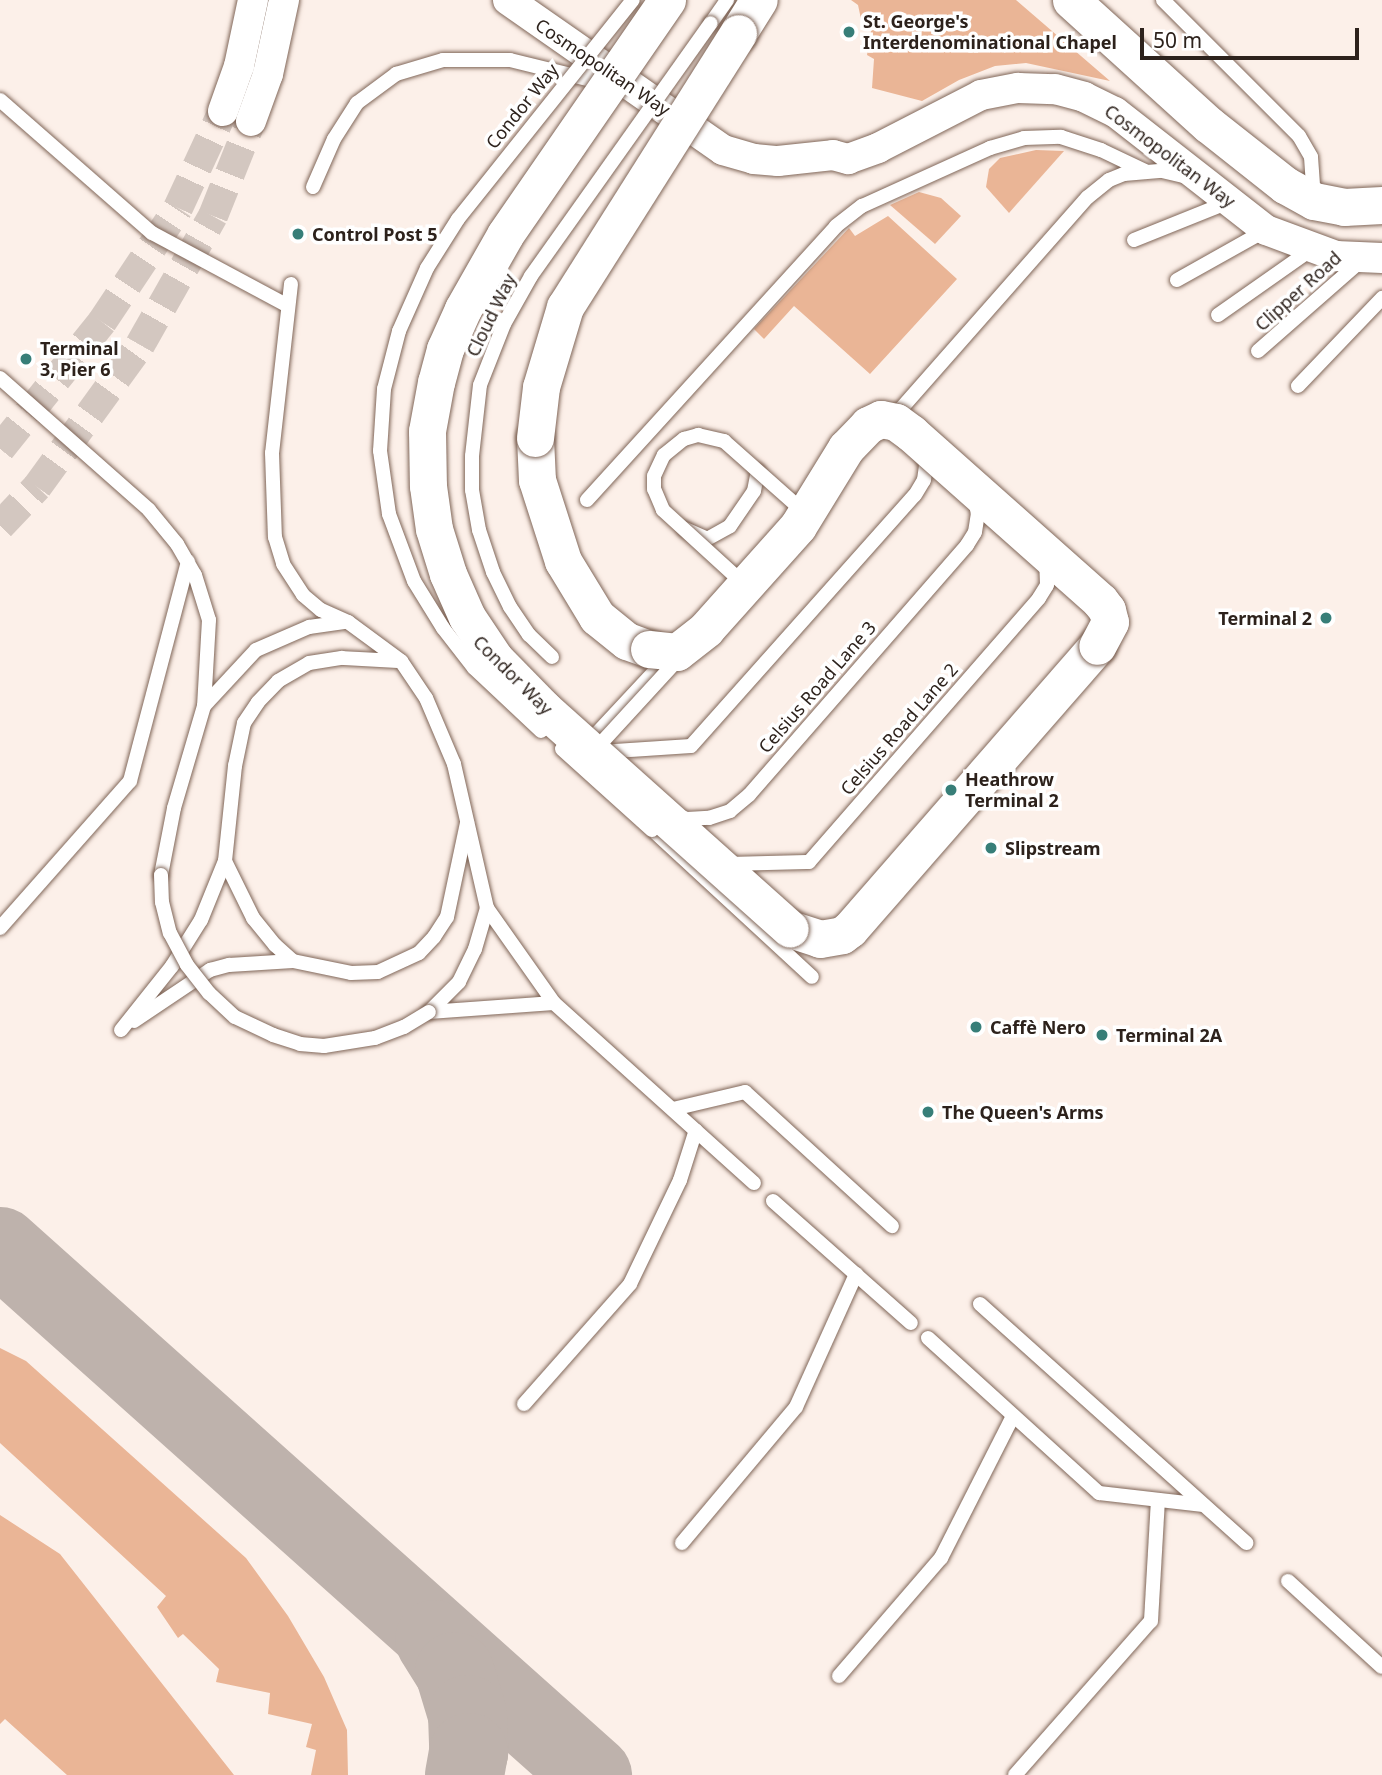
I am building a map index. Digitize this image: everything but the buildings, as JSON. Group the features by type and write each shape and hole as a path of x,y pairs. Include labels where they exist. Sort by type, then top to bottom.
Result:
{"street":[{"path":"223,111 239,66 253,0"},
{"path":"251,121 268,74 284,0"},
{"name":"Cosmopolitan Way","path":"508,0 723,150 754,159 778,161 833,155 848,159 878,148 934,116 981,95 1018,88 1055,89 1084,97 1115,112 1266,230 1336,256 1372,258"},
{"path":"667,0 505,235 463,309 445,349 427,431 428,486 434,529 448,574 467,617 512,678 595,762 718,864 790,929 804,936 831,938 842,935 860,920 1106,634 1110,622 1107,610 1100,601 1037,544 911,433 896,422 881,419 868,425 846,448 805,514 706,629 677,652 665,653 627,641 597,617 563,561 537,480 535,438 541,387 565,307 759,0"},
{"path":"1071,0 1252,161 1285,185 1314,201 1344,207 1382,205"}],"lane":[{"name":"Condor Way","path":"633,0 489,178 427,268 399,331 384,389 380,451 389,514 414,581 443,628 474,668 595,762 652,830 812,977"},
{"name":"Cloud Way","path":"552,657 529,635 510,607 493,572 479,530 472,491 472,456 480,385 504,324 531,276 727,0"},
{"path":"1163,0 1300,136 1311,157 1314,201"},
{"path":"313,187 334,139 357,103 396,74 443,60 510,60 640,92"},
{"path":"0,100 152,233 286,305"},
{"path":"587,500 836,226 862,206 990,148 1024,138 1061,137 1101,150 1145,171"},
{"path":"595,762 1088,197 1109,180 1145,171 1162,171 1205,181"},
{"path":"1134,240 1230,202"},
{"path":"1177,280 1266,230"},
{"name":"Clipper Road","path":"1217,315 1312,249"},
{"name":"Clipper Road","path":"1258,351 1372,258"},
{"path":"291,284 286,305 272,453 275,537 283,564 303,595 321,610 348,622 401,661 426,698 445,742 468,816 487,908 554,1003 754,1183"},
{"path":"1298,386 1382,298"},
{"path":"0,377 149,510 195,575 209,620 204,706 177,796 161,875 162,902 170,933 187,965 209,993 235,1017 282,1038 324,1046 375,1038 404,1027 429,1012 459,982 475,948 487,908"},
{"path":"595,762 691,746 915,495 923,480 926,465 922,450 911,433"},
{"path":"745,585 663,510 654,489 658,464 674,446 698,435 712,436 734,447 805,514"},
{"path":"678,526 707,539 719,535 746,506 758,471"},
{"name":"Celsius Road Lane 3","path":"595,762 665,811 687,819 709,818 730,811 749,795 967,545 975,532 978,513 974,497 964,480"},
{"name":"Celsius Road Lane 2","path":"718,864 808,862 1039,598 1047,584 1049,570 1037,544"},
{"path":"0,928 130,782 188,562"},
{"path":"204,706 256,650 309,627 348,622"},
{"path":"595,762 706,629"},
{"path":"401,661 342,658 309,663 278,681 258,702 244,723 225,861 194,934 166,975 121,1030 210,971 255,961 293,961 351,973 378,972 419,953 447,917 468,816"},
{"path":"225,861 253,918 275,945 293,961"},
{"path":"429,1012 554,1003"},
{"path":"673,1109 745,1093 892,1226"},
{"path":"524,1404 630,1284 680,1180 696,1130"},
{"path":"773,1201 911,1323"},
{"path":"682,1543 796,1407 856,1274"},
{"path":"980,1304 1246,1543"},
{"path":"928,1338 1098,1493 1203,1505"},
{"path":"839,1676 941,1558 1013,1416"},
{"path":"1015,1775 1151,1621 1158,1500"},
{"path":"1288,1581 1382,1667"}],"shaded area":[{"path":"851,0 1016,0 1110,81 1026,63 995,66 959,80 922,101 872,88 874,59 867,55 872,25 861,19 858,5"},
{"path":"1036,150 1064,151 1009,213 986,187 989,169 1000,158"},
{"path":"919,192 941,198 961,216 935,244 890,205"},
{"path":"888,216 957,279 870,374 794,306 764,339 754,329 849,228 855,236"},
{"path":"0,1348 26,1361 246,1558 288,1616 324,1677 347,1730 348,1775 311,1775 316,1750 306,1747 312,1724 268,1714 270,1693 216,1682 219,1669 183,1634 178,1638 157,1607 166,1596 0,1443"},
{"path":"0,1515 60,1554 234,1775 67,1775 5,1719 0,1724"}],"taxiway":[{"path":"0,1246 592,1775"},
{"path":"434,1639 454,1671 467,1714 468,1752 464,1775"}],"tunnel":[{"path":"0,449 102,322 178,208 223,111"},
{"path":"0,526 37,487 140,345 213,216 251,121"}],"place":[{"name":"St. George's Interdenominational Chapel","path":"849,32"},
{"name":"Control Post 5","path":"298,234"},
{"name":"Terminal 3, Pier 6","path":"26,359"},
{"name":"Terminal 2","path":"1326,618"},
{"name":"Heathrow Terminal 2","path":"951,790"},
{"name":"Slipstream","path":"991,848"},
{"name":"Caffè Nero","path":"976,1027"},
{"name":"Terminal 2A","path":"1102,1035"},
{"name":"The Queen's Arms","path":"928,1112"}]}
